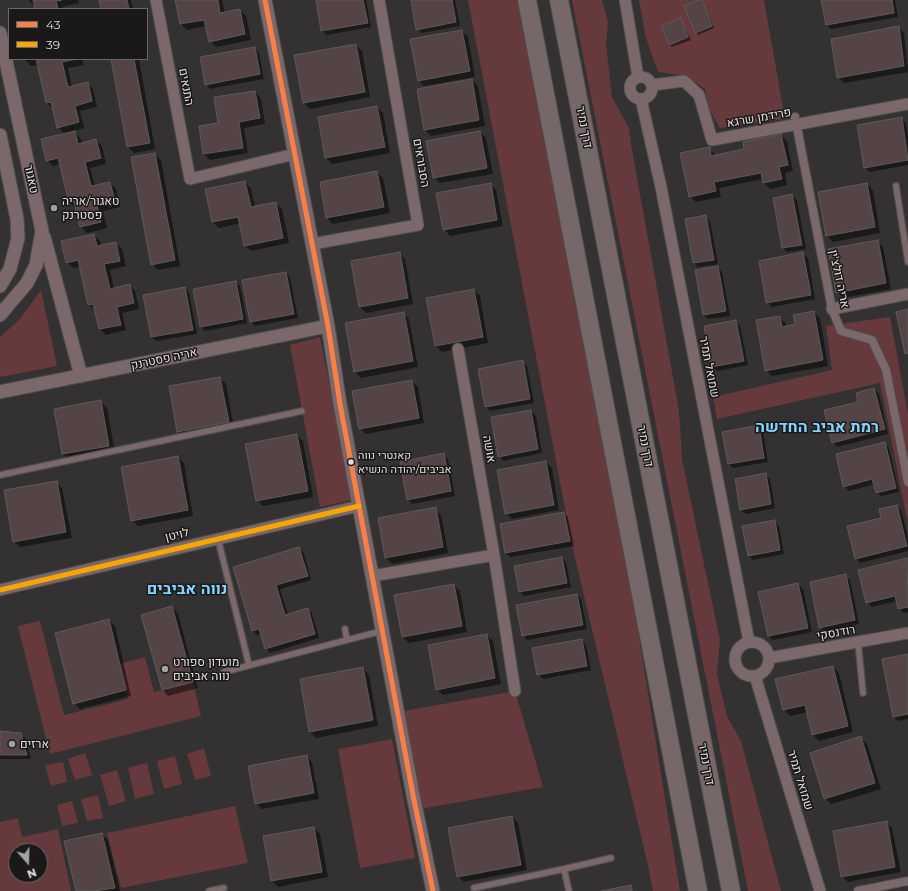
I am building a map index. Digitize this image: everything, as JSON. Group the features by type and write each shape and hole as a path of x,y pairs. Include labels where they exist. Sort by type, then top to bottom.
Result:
{"highway":[{"path":"527,0 698,891"},
{"name":"דרך נמיר","path":"560,0 731,891"}],"street":[{"name":"התנאים","path":"156,0 190,179 295,154"},
{"path":"266,0 328,326 359,506 413,795 433,891"},
{"name":"הסבוראים","path":"312,244 418,225 379,0"},
{"path":"625,0 638,77"},
{"name":"טאגור","path":"0,33 3,62 42,231 36,265 27,283 0,315"},
{"path":"638,77 648,79 652,85 650,94 641,99 634,96 631,90 632,82 638,77"},
{"name":"פרידמן שרגא","path":"652,85 684,81 699,95 712,140 796,121 908,104"},
{"name":"שמואל תמיר","path":"641,99 661,187 749,642"},
{"name":"אריה דולצ'ין","path":"796,121 832,309 841,331 872,340 886,370 908,482"},
{"name":"טאגור","path":"0,135 18,219 18,238 10,269 0,286"},
{"path":"42,231 81,376"},
{"path":"832,309 908,294"},
{"name":"אריה פסטרנק","path":"0,392 328,326"},
{"name":"אושה","path":"458,349 494,555 515,691"},
{"name":"לויטן","path":"0,590 359,506"},
{"path":"372,576 494,555"},
{"name":"רודנסקי","path":"769,658 908,633"},
{"path":"749,642 760,643 765,647 769,658 765,670 755,676 742,674 735,664 734,658 738,647 749,642"},
{"name":"שמואל תמיר","path":"755,676 820,891"},
{"path":"858,891 908,881"}],"lane":[{"path":"896,186 908,262"},
{"path":"0,474 302,411"},
{"path":"218,539 249,665"},
{"path":"345,629 347,640"},
{"path":"224,672 383,631"},
{"path":"858,642 863,693"},
{"path":"474,888 611,858"},
{"path":"564,869 569,891"},
{"path":"209,891 224,888"}],"shaded area":[{"path":"468,0 518,0 622,532 680,891 653,891 572,545"},
{"path":"572,0 602,0 608,22 606,45 612,97 629,128 679,411 682,459 720,640 717,674 727,716 741,741 781,891 748,891"},
{"path":"639,0 764,0 785,119 720,128 710,111 705,89 686,76 658,72 646,38"},
{"path":"41,290 57,366 0,377 0,337 20,319"},
{"path":"890,317 908,414 908,525 880,383 717,419 713,397 832,370 826,326"},
{"path":"320,337 352,500 320,507 290,345"},
{"path":"40,621 64,715 128,699 119,664 145,657 154,692 193,682 201,716 50,754 18,626"},
{"path":"515,691 543,787 421,809 404,711"},
{"path":"392,739 415,858 360,868 338,749"},
{"path":"204,748 211,776 195,780 187,754"},
{"path":"85,753 92,775 75,780 68,759"},
{"path":"175,756 182,784 164,789 157,761"},
{"path":"63,762 67,782 51,786 45,765"},
{"path":"147,763 154,794 135,799 128,768"},
{"path":"117,770 126,801 109,806 100,775"},
{"path":"98,795 103,818 87,821 81,799"},
{"path":"72,801 78,823 62,826 57,805"},
{"path":"235,806 248,863 121,888 107,833"},
{"path":"18,818 22,837 58,829 71,891 0,891 0,822"}],"building":[{"path":"33,0 62,0 56,1 58,8 35,8"},
{"path":"99,0 127,0 129,8 101,8"},
{"path":"175,0 218,0 220,13 240,9 245,34 209,42 204,20 180,24"},
{"path":"316,0 363,0 368,23 321,31"},
{"path":"411,0 452,0 456,22 416,30"},
{"path":"698,0 702,0 712,26 695,33 684,6"},
{"path":"821,0 892,0 894,13 826,25"},
{"path":"681,18 688,37 669,45 661,26"},
{"path":"899,26 904,66 837,78 831,39"},
{"path":"462,30 470,71 418,81 410,39"},
{"path":"356,44 365,92 303,103 294,55"},
{"path":"255,47 260,74 205,85 200,57"},
{"path":"36,60 72,60 62,62 68,87 88,82 92,101 75,106 79,122 57,128 51,102 46,103"},
{"path":"111,60 134,60 150,143 127,147"},
{"path":"472,79 479,120 424,130 417,89"},
{"path":"255,91 260,118 239,122 243,148 203,154 199,126 218,123 214,97"},
{"path":"377,106 385,147 325,158 318,117"},
{"path":"902,117 908,160 864,168 857,125"},
{"path":"75,131 78,144 96,139 101,158 85,162 91,186 110,182 115,201 97,205 101,222 80,227 74,202 69,203 58,158 46,161 41,139"},
{"path":"480,131 487,168 433,178 426,141"},
{"path":"781,134 788,165 779,167 782,179 763,183 761,173 714,182 716,191 689,197 680,153 710,147 711,156 744,149 743,142"},
{"path":"155,153 175,260 151,265 131,157"},
{"path":"377,171 384,207 326,218 320,182"},
{"path":"245,181 251,207 276,202 283,238 244,246 238,217 212,222 205,189"},
{"path":"491,183 497,220 443,230 436,193"},
{"path":"867,183 875,227 826,236 818,192"},
{"path":"792,194 802,245 782,248 773,198"},
{"path":"706,215 714,260 693,263 685,219"},
{"path":"94,234 97,246 116,242 120,261 104,264 110,289 130,284 134,303 117,307 121,325 99,329 93,304 88,305 78,260 66,263 61,241"},
{"path":"878,240 886,283 836,293 828,249"},
{"path":"400,252 408,298 359,307 351,261"},
{"path":"803,252 811,295 766,303 759,261"},
{"path":"718,266 726,311 703,315 695,270"},
{"path":"286,272 294,314 250,322 242,280"},
{"path":"236,281 243,319 200,327 193,289"},
{"path":"185,287 193,330 151,337 143,295"},
{"path":"474,289 483,337 435,346 426,298"},
{"path":"908,309 908,353 905,354 896,312"},
{"path":"814,311 823,360 765,371 756,320 780,316 782,327 795,324 793,315"},
{"path":"404,312 413,361 354,372 345,323"},
{"path":"736,320 744,361 711,367 704,326"},
{"path":"523,360 530,399 485,407 478,369"},
{"path":"220,377 229,422 177,432 169,386"},
{"path":"412,380 419,418 359,429 352,391"},
{"path":"874,388 885,429 832,443 824,410 858,402 856,393"},
{"path":"101,400 109,446 62,454 54,409"},
{"path":"531,410 538,449 498,457 491,417"},
{"path":"759,425 764,458 728,464 722,432"},
{"path":"297,434 308,491 256,501 245,444"},
{"path":"885,442 896,488 876,493 872,479 843,487 836,454"},
{"path":"444,453 451,491 407,500 400,462"},
{"path":"178,456 188,510 131,521 121,467"},
{"path":"546,461 554,505 505,514 497,470"},
{"path":"766,473 771,504 740,510 735,479"},
{"path":"57,481 66,532 13,542 4,490"},
{"path":"897,505 907,546 855,559 847,526 881,518 879,509"},
{"path":"436,507 443,547 385,558 378,518"},
{"path":"564,512 570,541 505,553 500,524"},
{"path":"775,520 780,550 748,556 742,526"},
{"path":"299,547 308,576 276,585 285,615 308,608 315,634 265,649 259,629 252,631 233,567"},
{"path":"562,557 567,583 519,592 514,566"},
{"path":"907,558 908,607 898,609 895,596 866,603 858,570"},
{"path":"846,574 855,620 819,628 810,582"},
{"path":"798,583 808,628 768,636 758,592"},
{"path":"454,584 462,626 402,637 394,595"},
{"path":"577,594 583,625 522,636 516,605"},
{"path":"172,606 193,682 162,690 141,615"},
{"path":"109,619 126,690 73,704 55,633"},
{"path":"487,634 495,678 436,690 428,645"},
{"path":"582,639 587,666 537,675 532,648"},
{"path":"908,654 908,714 893,717 882,659"},
{"path":"833,666 848,726 812,735 805,705 783,710 775,679"},
{"path":"363,667 373,720 309,732 300,679"},
{"name":"ארזים","path":"0,731 21,733 27,755 0,755"},
{"path":"861,736 875,783 824,799 810,753"},
{"path":"307,755 314,793 255,804 248,766"},
{"path":"512,816 521,865 457,877 448,828"},
{"path":"887,821 895,867 841,877 833,831"},
{"path":"314,827 322,872 271,881 263,836"},
{"path":"102,833 115,888 94,891 76,891 64,841"},
{"path":"631,885 632,891 601,891"}],"transit line":[{"name":"43","path":"265,0 328,326 340,404 413,795 433,891"},
{"name":"39","path":"0,590 359,506"}],"place":[{"name":"טאגור/אריה פסטרנק","path":"54,208"},
{"name":"קאנטרי נווה אביבים/יהודה הנשיא","path":"351,462"},
{"name":"מועדון ספורט נווה אביבים","path":"165,669"},
{"name":"ארזים","path":"12,744"}],"district":[{"name":"רמת אביב החדשה","path":"817,427"},
{"name":"נווה אביבים","path":"187,589"}]}
